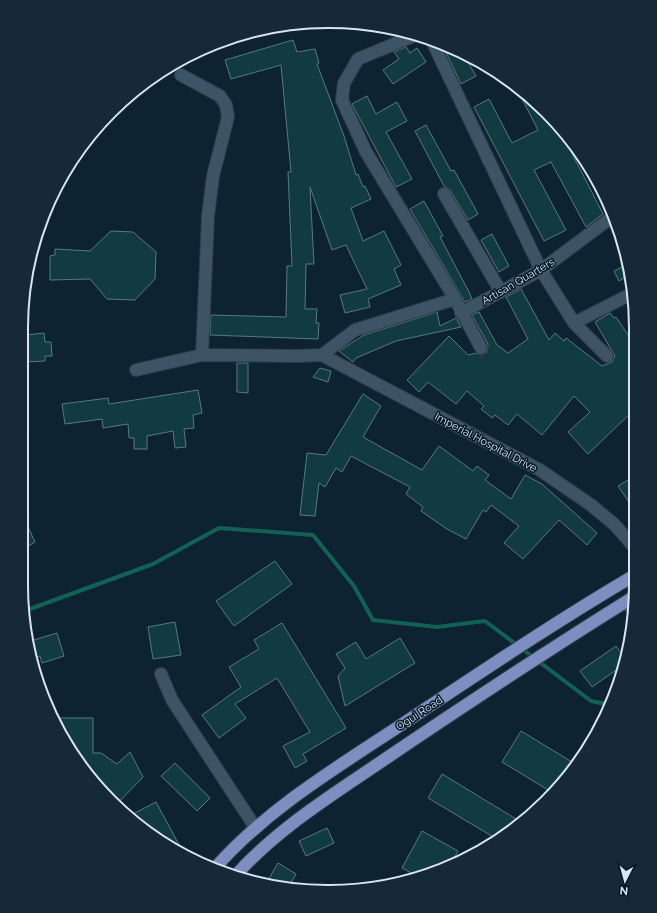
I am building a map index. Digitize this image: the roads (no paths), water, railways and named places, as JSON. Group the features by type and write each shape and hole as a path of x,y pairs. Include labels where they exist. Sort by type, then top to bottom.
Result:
{"main road":[{"name":"Ogui Road","path":"220,864 255,827 314,783 569,614 629,579"},
{"name":"Ogui Road","path":"240,871 271,839 326,800 438,724 544,655 628,605"},
{"path":"425,709 438,724"},
{"path":"314,783 326,800"}],"street":[{"path":"406,38 358,59 344,83 342,100 366,152 455,299 461,313 481,348"},
{"path":"435,48 541,270 574,322 607,356"},
{"path":"181,75 220,96 226,105 228,117 213,176 208,216 202,355"},
{"path":"444,194 501,292"},
{"name":"Artisan Quarters","path":"461,313 541,270 608,220"},
{"path":"574,322 627,296"},
{"path":"136,370 202,355 322,355 355,330 455,299"},
{"name":"Imperial Hospital Drive","path":"322,355 540,470 591,505 614,524 629,541"},
{"path":"161,674 172,700 255,827"}],"waterway":[{"path":"29,609 153,564 219,528 313,535 354,586 373,620 437,627 485,621 591,701 604,704"}]}
